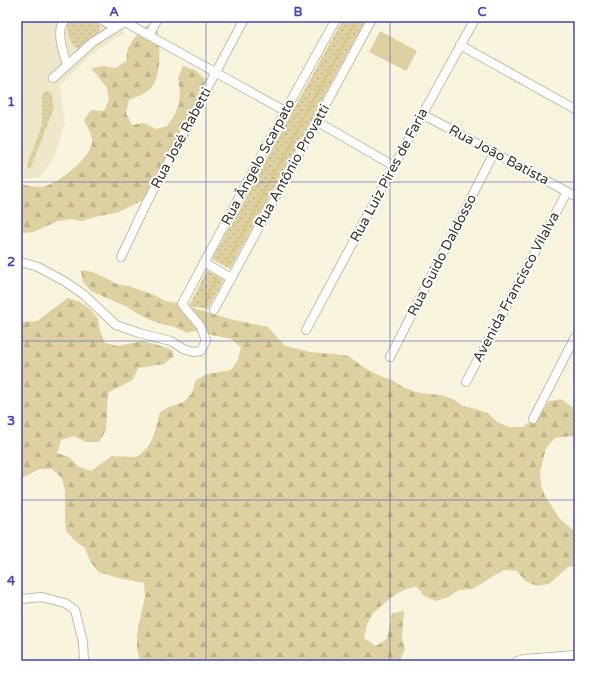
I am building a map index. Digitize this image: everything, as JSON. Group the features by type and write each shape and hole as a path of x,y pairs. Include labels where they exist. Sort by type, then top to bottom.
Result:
{"street":[{"path":"64,21 61,24 60,32 67,65"},
{"path":"104,21 115,28"},
{"path":"53,78 92,42 125,21 285,111"},
{"path":"149,35 157,21"},
{"name":"Rua José Rabetti","path":"121,257 147,202 243,21"},
{"name":"Rua Ângelo Scarpato","path":"21,262 38,268 64,281 83,294 116,325 139,333 171,341 184,349 193,352 201,351 206,340 201,328 182,304 335,21"},
{"name":"Rua Antônio Provatti","path":"214,310 371,21"},
{"name":"Rua Luiz Pires de Faria","path":"306,330 422,114 474,21"},
{"path":"460,45 575,109"},
{"name":"Rua João Batista","path":"422,114 575,196"},
{"path":"316,121 394,166"},
{"name":"Rua Guido Daldosso","path":"390,357 494,153"},
{"name":"Avenida Francisco Vilalva","path":"466,382 567,192"},
{"path":"204,262 231,278"},
{"path":"533,418 575,337"},
{"path":"21,599 42,597 65,603 75,610 83,642 84,661"},
{"path":"517,661 525,658 575,655"}],"shaded area":[{"path":"21,21 121,21 124,33 93,53 60,85 65,123 54,157 40,177 21,179"}],"green space":[{"path":"69,21 93,21 99,24 99,32 82,47 76,48 72,44 68,32 67,27"},
{"path":"342,21 365,21 230,269 212,259"},
{"path":"156,23 159,38 159,66 155,82 151,88 143,94 129,100 126,113 132,125 144,123 156,129 167,126 174,116 179,104 180,90 178,78 183,66 195,70 205,79 206,92 199,117 180,150 169,174 141,201 119,212 82,221 70,219 58,221 33,232 21,233 21,184 39,187 51,184 73,169 86,156 90,149 92,137 84,120 91,110 104,111 109,100 107,88 91,68 103,66 116,68 126,61 128,48 135,37 144,27"},
{"path":"380,31 417,51 406,71 369,52"},
{"path":"47,91 52,95 54,108 31,167 28,168 27,165 41,128 42,94"},
{"path":"81,270 93,272 117,284 129,286 154,295 165,301 178,303 230,319 268,327 285,346 310,352 348,356 368,370 392,380 403,387 416,392 441,395 453,399 463,406 488,413 497,422 509,427 523,427 542,411 549,401 561,399 575,409 575,437 570,436 555,438 546,448 540,472 541,485 545,496 560,519 575,532 575,566 568,567 549,584 537,586 525,581 517,571 504,570 472,589 459,590 448,597 436,601 424,596 416,586 404,590 393,596 373,613 367,625 364,638 376,646 387,639 392,613 404,611 402,637 405,649 400,661 140,661 137,648 137,634 145,596 144,583 98,572 90,561 85,548 75,541 66,531 65,491 62,478 52,469 39,469 21,479 21,320 24,322 37,321 68,298 80,302 90,309 98,319 100,331 105,343 117,346 142,341 172,350 174,356 164,364 138,368 133,380 109,392 106,430 99,442 86,442 74,436 61,440 57,453 69,457 79,467 91,471 112,456 135,457 142,453 150,444 160,412 171,406 184,402 192,393 196,380 207,374 231,370 238,360 241,347 231,339 194,331 187,333 175,327 150,320 127,307 91,291 83,282"},
{"path":"207,270 224,280 208,309 189,306"}],"waterway":[{"path":"226,263 356,21"},
{"path":"204,306 216,279"}]}
